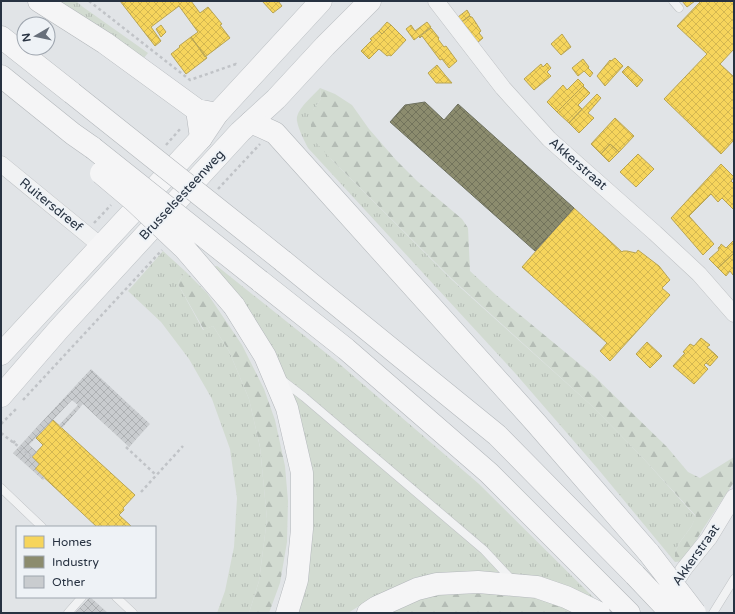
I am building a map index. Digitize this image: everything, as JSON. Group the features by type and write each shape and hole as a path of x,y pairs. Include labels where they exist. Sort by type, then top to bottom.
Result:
{"main road":[{"path":"39,1 105,43 207,112 251,122 275,133 536,423 649,553 695,613"},
{"path":"68,320 76,300 203,159 201,138 207,112 253,75 321,1"},
{"path":"325,46 363,1"},
{"name":"Brusselsesteenweg","path":"1,396 68,320 240,132 276,99 325,46 370,1"},
{"path":"1,37 283,261 497,435 671,613"},
{"path":"1,76 74,134 88,154 184,249 234,306 265,356 287,408 302,472 302,529 298,573 287,613"},
{"name":"Brusselsesteenweg","path":"1,354 201,138"},
{"path":"88,154 260,281 346,349 489,473 622,605"},
{"path":"368,613 377,607 417,589 437,584 478,582 537,587 566,596 599,613"}],"street":[{"name":"Akkerstraat","path":"436,1 503,88 549,139 661,238 699,274 734,314"},
{"name":"Ruitersdreef","path":"1,164 102,246"},
{"name":"Akkerstraat","path":"657,613 684,569 709,538 734,496"}],"lane":[{"path":"673,1 679,8"},
{"path":"273,374 304,397 484,550 516,585"},
{"path":"1,488 41,526"},
{"path":"713,613 734,579"},
{"path":"68,613 81,598"},
{"path":"117,598 133,613"}],"path":[{"path":"88,1 190,80 236,64 253,75"},
{"path":"1,433 32,457"},
{"path":"13,443 17,439"},
{"path":"126,446 156,475"},
{"path":"141,492 183,446"}],"green space":[{"path":"59,1 76,1 148,53 143,59"},
{"path":"320,88 321,99 313,110 331,159 452,280 592,406 643,458 696,517 675,552 675,562 598,469 515,373 308,148 299,128 297,117 309,99"},
{"path":"320,88 335,94 352,105 369,129 396,160 417,181 462,219 468,228 470,271 496,295 594,376 667,447 688,472 700,478 734,457 734,482 684,561 675,562 675,552 691,527 696,516 643,458 592,406 452,279 331,159 311,137 313,110 321,99"},
{"path":"163,251 185,271 178,284 203,330 213,326 229,351 249,399 260,447 267,519 259,581 249,613 217,613 225,591 234,547 237,498 230,449 212,399 189,359 161,322 128,291"},
{"path":"217,266 336,361 479,484 594,598 570,587 539,577 478,571 435,574 414,578 372,598 348,613 295,613 309,472 210,267"},
{"path":"185,271 207,293 242,345 264,389 275,420 285,466 288,501 287,542 280,583 269,613 249,613 259,581 267,519 260,447 249,399 229,351 213,326 204,330 178,284"},
{"path":"478,593 535,598 575,613 390,613 420,599 438,595"}],"building: Homes":[{"path":"120,1 191,1 200,13 208,7 222,24 220,25 230,38 205,57 191,37 198,32 179,6 151,27 161,41 155,46"},
{"path":"262,1 278,1 282,6 273,13"},
{"path":"682,1 695,1 687,7"},
{"path":"701,1 734,1 734,49 720,64 734,77 734,140 721,154 664,99 707,54 677,26"},
{"path":"467,10 470,15 462,22 458,17"},
{"path":"470,16 481,31 479,33 483,38 477,43 461,22"},
{"path":"387,22 391,25 382,34 379,31"},
{"path":"427,22 431,27 414,40 406,29 411,25 415,31"},
{"path":"161,25 166,32 161,37 156,29"},
{"path":"391,25 406,40 391,56 387,56 379,49 369,59 361,51 372,40 370,39 379,31 382,34"},
{"path":"431,28 444,47 446,46 457,61 449,68 442,59 440,60 422,36 420,38 419,37"},
{"path":"562,34 571,47 561,55 551,44"},
{"path":"191,37 207,58 186,74 171,54"},
{"path":"615,58 623,66 605,86 597,76 610,60 611,61"},
{"path":"583,59 593,73 590,77 584,71 578,76 572,68"},
{"path":"547,63 551,68 547,72 551,76 534,90 524,79 541,64 543,67"},
{"path":"437,65 452,83 436,83 428,73"},
{"path":"628,66 643,80 637,87 622,72"},
{"path":"578,79 584,85 557,112 547,102 563,85 567,90"},
{"path":"583,86 590,93 578,105 582,109 569,123 557,112"},
{"path":"597,94 601,98 588,113 594,118 579,133 569,123"},
{"path":"615,118 634,136 619,152 610,144 601,154 591,144"},
{"path":"610,144 619,152 609,162 601,154"},
{"path":"638,154 654,169 636,187 620,172"},
{"path":"721,164 734,177 731,181 734,184 734,210 722,198 718,202 711,194 689,216 714,244 703,255 671,218"},
{"path":"574,208 622,252 627,251 636,253 638,250 659,266 670,280 662,288 670,295 610,361 600,351 607,343 522,267"},
{"path":"734,240 734,253 718,268 709,259 719,250 718,248 721,244 726,248"},
{"path":"734,253 734,274 733,275 730,271 726,276 718,268"},
{"path":"701,338 710,345 707,347 715,354 704,365 708,369 694,384 673,366 685,353 683,352 690,344 694,346"},
{"path":"647,342 662,356 650,368 636,354"},
{"path":"715,354 718,357 710,366 706,363"},
{"path":"53,420 135,495 123,508 124,510 119,515 131,526 96,526 35,469 39,464 32,457 43,445 36,438"}],"building: Industry":[{"path":"425,102 444,120 458,104 574,208 535,251 390,122 405,105"}],"building: Other":[{"path":"91,369 150,424 129,447 83,404 62,428 59,425 78,405 72,400 29,445 37,452 32,457 39,464 35,469 45,478 43,480 13,453"},
{"path":"89,598 91,598 108,613 75,613"}]}
